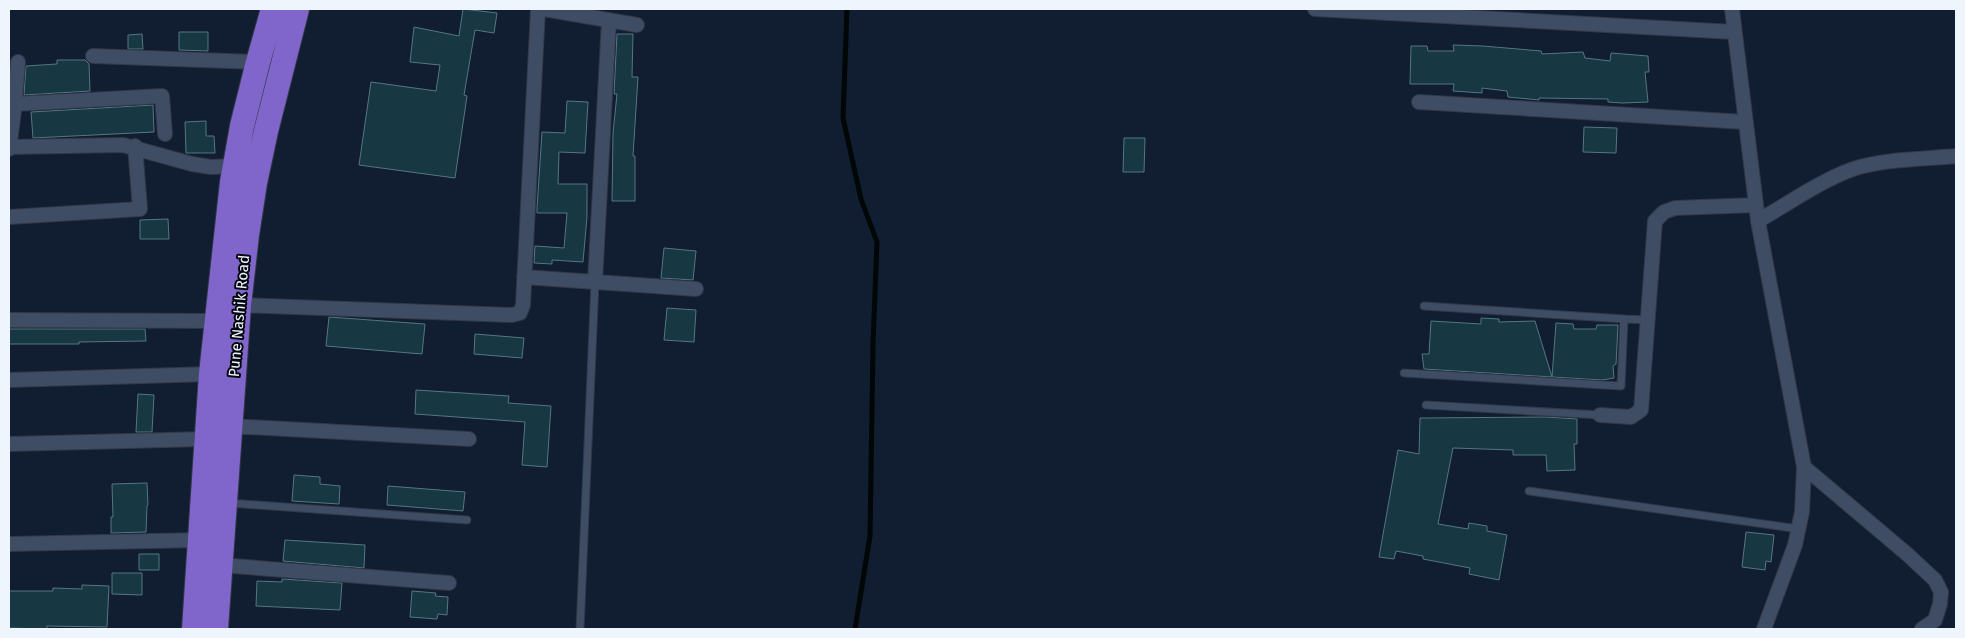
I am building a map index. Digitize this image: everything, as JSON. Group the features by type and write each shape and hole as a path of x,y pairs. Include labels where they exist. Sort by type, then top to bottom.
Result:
{"highway":[{"name":"Pune Nashik Road","path":"194,629 211,374 234,166 258,62 273,9"},
{"name":"Pune Nashik Road","path":"216,629 238,305 255,183 266,131 297,9"}],"street":[{"path":"238,305 512,315 520,313 523,305 538,9"},
{"path":"544,9 637,25"},
{"path":"1315,9 1436,12 1734,32"},
{"path":"1732,9 1758,220 1804,467 1803,504 1795,546 1764,629"},
{"path":"595,282 608,20"},
{"path":"93,56 258,62"},
{"path":"18,62 9,148 107,144 135,146 192,164 211,167 234,166"},
{"path":"13,109 162,96 165,134"},
{"path":"1419,102 1745,122"},
{"path":"9,217 140,210 135,146"},
{"path":"1758,220 1836,176 1855,169 1885,163 1956,156"},
{"path":"1600,415 1631,416 1641,410 1655,221 1664,212 1675,208 1756,205"},
{"path":"524,277 696,289"},
{"path":"9,320 216,321"},
{"path":"9,380 211,374"},
{"path":"229,426 469,439"},
{"path":"9,444 206,439"},
{"path":"1804,467 1935,580 1941,592 1940,604 1935,620 1922,629"},
{"path":"9,544 199,540"},
{"path":"220,565 449,583"}],"lane":[{"path":"580,629 595,282"},
{"path":"1424,306 1647,320"},
{"path":"1404,373 1621,386 1625,319"},
{"path":"1426,406 1600,415"},
{"path":"1529,491 1798,529"},
{"path":"224,503 467,520"}],"building":[{"path":"463,9 497,13 494,33 475,30 464,95 467,96 455,178 359,165 371,82 436,91 440,65 410,62 414,27 459,36"},
{"path":"179,32 208,32 208,51 179,50"},
{"path":"142,34 143,49 128,49 128,35"},
{"path":"617,34 633,34 632,77 638,77 633,156 635,156 635,201 612,201 613,133 617,94 614,94"},
{"path":"1453,45 1541,51 1542,54 1583,52 1585,58 1610,61 1611,53 1648,56 1649,72 1645,72 1648,102 1608,102 1608,99 1539,98 1539,100 1508,97 1507,91 1482,88 1482,93 1453,91 1454,84 1410,84 1411,46 1427,46 1428,51 1454,51"},
{"path":"57,60 85,60 89,64 90,91 24,95 26,66 57,64"},
{"path":"567,101 588,102 585,153 559,152 558,184 587,184 587,217 583,262 552,260 552,264 534,263 535,246 564,248 567,213 537,213 537,208 542,132 565,133"},
{"path":"153,105 154,132 33,138 31,112"},
{"path":"206,121 206,136 214,136 215,153 186,153 185,122"},
{"path":"1584,127 1617,128 1616,153 1583,152"},
{"path":"1124,138 1145,138 1144,172 1123,172"},
{"path":"168,219 169,239 140,239 140,220"},
{"path":"664,248 696,251 693,280 661,278"},
{"path":"667,308 696,310 694,342 664,340"},
{"path":"329,317 425,324 422,354 326,346"},
{"path":"1481,318 1499,319 1499,322 1535,321 1552,377 1424,369 1422,354 1429,354 1431,321 1481,324"},
{"path":"1556,323 1573,324 1574,329 1596,329 1597,325 1618,325 1616,364 1613,366 1614,378 1602,380 1552,377"},
{"path":"9,329 145,329 146,341 79,342 79,344 9,344"},
{"path":"475,334 524,338 522,358 474,354"},
{"path":"416,390 509,396 508,403 551,406 547,467 522,465 525,422 415,414"},
{"path":"138,394 154,395 152,432 136,432"},
{"path":"1545,417 1577,419 1577,444 1574,444 1575,470 1547,471 1546,455 1513,455 1513,450 1453,448 1438,524 1468,529 1469,523 1487,526 1487,531 1507,535 1499,580 1469,574 1470,568 1423,559 1423,556 1396,551 1394,559 1379,557 1398,450 1419,454 1420,418"},
{"path":"294,475 320,477 320,484 340,486 339,504 292,501"},
{"path":"147,483 146,532 111,533 111,517 113,517 112,484"},
{"path":"388,486 465,492 463,511 387,505"},
{"path":"1746,532 1774,535 1771,562 1766,561 1765,570 1742,567"},
{"path":"285,540 365,545 364,568 283,561"},
{"path":"139,554 159,554 159,570 139,570"},
{"path":"112,573 142,573 142,595 112,594"},
{"path":"282,579 342,583 340,610 256,606 257,581 282,582"},
{"path":"82,585 109,586 107,627 47,626 47,629 9,628 9,591 53,591 53,588 82,589"},
{"path":"412,591 436,593 435,596 448,597 447,615 438,614 437,619 410,617"}],"waterway":[{"path":"847,9 843,118 861,199 877,242 873,344 870,536 855,629"}]}
